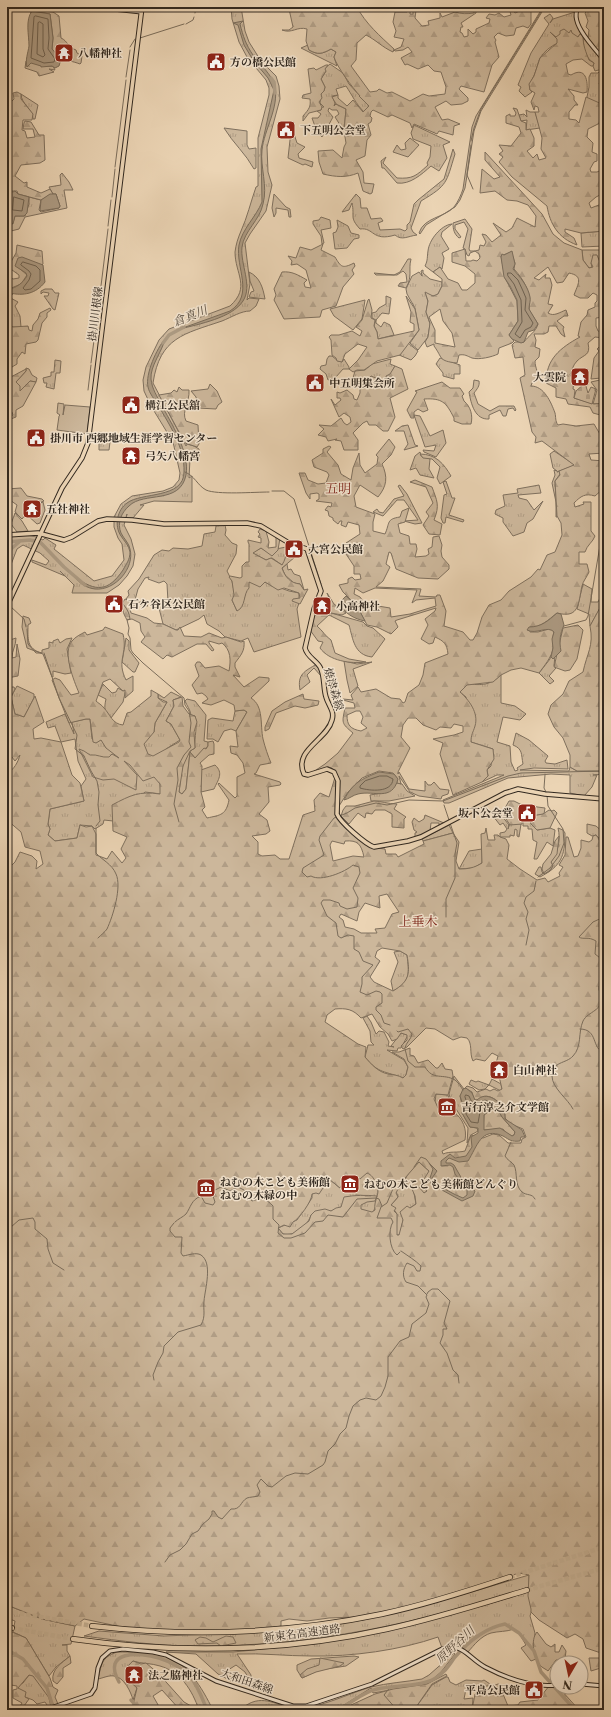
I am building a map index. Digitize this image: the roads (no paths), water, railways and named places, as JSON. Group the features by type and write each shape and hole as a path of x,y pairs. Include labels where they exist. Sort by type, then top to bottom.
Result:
{"highway":[{"name":"新東名高速道路","path":"92,1626 187,1633 239,1632 292,1628 383,1614 447,1597 510,1577"},
{"name":"新東名高速道路","path":"73,1639 134,1646 205,1649 295,1644 379,1631 527,1590"}],"main road":[{"path":"94,7 142,9"},
{"path":"579,7 575,15 580,28 604,60"},
{"name":"掛川川根線","path":"8,604 62,488 82,458 88,443 142,9"},
{"name":"焼津森線","path":"7,535 29,533 41,534 64,540 72,537 98,521 114,519 164,524 253,524 261,526 289,543 303,547 308,551 321,591 314,609 305,648 308,656 317,662 322,672 326,699 332,710 333,717 330,726 303,756 301,763 302,771 305,774 311,775 329,769 337,774 337,814 339,818 357,836 374,847 408,841 426,834 508,791 522,790 547,794 604,799"},
{"name":"大和田森線","path":"44,1710 91,1694 95,1688 98,1668 102,1658 110,1651 116,1649 148,1651 166,1655 216,1681 284,1703 300,1706 306,1706 372,1684 442,1649 449,1647 458,1648 467,1653 486,1668 534,1685 549,1686"},
{"path":"589,1685 604,1686"}],"water":[{"path":"32,11 50,14 53,38 52,49 61,59 59,66 55,68 52,66 41,67 31,63 27,67 26,59 29,46 28,23"},
{"path":"243,21 240,24 247,44 253,55 271,78 275,87 276,95 262,150 265,190 263,204 259,215 243,241 242,247 247,282 246,295 238,307 231,312 214,320 180,329 230,311 237,304 243,289 238,253 239,245 246,228 262,202 261,149 274,90 268,78 253,60 244,45 238,25 233,23"},
{"path":"7,190 13,192 15,191 18,194 29,197 27,213 24,216 15,216 13,224 7,222 7,208 11,204 7,201"},
{"path":"50,194 56,194 60,206 59,208 40,211 41,200"},
{"path":"512,251 515,264 513,269 526,285 530,298 529,309 538,324 534,330 528,332 524,342 521,343 512,339 509,335 518,321 517,300 504,277 501,257 502,254 504,255"},
{"path":"22,257 43,265 45,282 33,292 24,294 10,293 9,289 19,285 27,276 26,273 15,266 18,258"},
{"path":"165,339 152,369 151,379 155,392 179,438 185,457 186,475 182,484 177,490 169,494 143,499 126,509 120,518 119,526 121,533 129,545 130,549 131,556 126,571 122,577 110,586 102,589 89,588 81,584 75,577 82,582 95,587 107,586 123,570 129,560 130,552 128,545 119,532 117,523 119,514 124,506 133,500 142,497 170,491 177,487 182,481 184,463 176,437 148,387 148,375 152,362"},
{"path":"346,596 357,606 365,621 350,615 341,607 339,603"},
{"path":"557,613 561,614 564,625 560,638 561,651 553,659 551,657 554,632 549,629 534,631 527,630 529,627 544,623"},
{"path":"379,772 394,774 398,779 395,786 391,790 382,794 358,794 344,800 347,794 358,782"},
{"path":"466,1088 472,1093 475,1100 484,1096 492,1098 499,1103 504,1110 505,1119 522,1130 525,1137 521,1137 520,1141 515,1141 496,1134 490,1134 485,1136 477,1144 468,1161 459,1162 449,1158 446,1161 446,1163 451,1163 454,1165 462,1179 475,1191 473,1196 462,1201 431,1184 430,1178 433,1169 429,1163 437,1171 432,1178 434,1183 463,1198 467,1195 467,1190 455,1174 453,1167 450,1165 441,1166 441,1161 450,1154 455,1158 466,1156 472,1147 471,1137 478,1133 478,1128 470,1127 462,1113 464,1108 460,1096 463,1089","holes":["494,1107 497,1108 502,1117 515,1132 514,1135 512,1136 500,1128 484,1130 484,1115"]}],"waterway":[{"path":"195,13 196,7"},
{"path":"471,141 481,109 544,7"},
{"path":"186,24 193,20 194,17"},
{"path":"140,38 184,24"},
{"path":"130,47 135,39"},
{"path":"126,77 130,50"},
{"name":"倉真川","path":"271,78 274,82 275,93"},
{"path":"115,167 126,80"},
{"path":"471,145 467,175 473,189"},
{"path":"112,197 115,169"},
{"path":"108,226 111,200"},
{"path":"101,286 108,229"},
{"path":"91,363 101,288"},
{"name":"倉真川","path":"163,343 169,335 184,327"},
{"path":"88,390 91,365"},
{"path":"185,472 203,488 211,492 269,492"},
{"path":"272,491 284,491 294,499 321,584"},
{"path":"564,626 586,620 588,616 604,522"},
{"name":"倉真川","path":"7,542 30,540 40,542 64,567 85,585"},
{"path":"7,562 11,549 19,542"},
{"path":"114,596 125,606 129,615 130,619 127,620 131,650 143,663 184,698 185,705 189,711 191,723 189,742 191,747 184,755 177,768 178,780 174,804 179,822"},
{"path":"10,606 24,619 26,627"},
{"path":"27,629 28,644 36,653 41,653"},
{"path":"44,653 59,698 77,735 75,749 84,756 97,781 100,821 96,826"},
{"path":"390,1025 384,1023 381,1015 376,1010 376,1007 382,1003 382,994 376,991 367,995 360,992 362,977 373,965 363,961 359,952 354,949 354,936 348,935 341,938 338,936 336,923 327,916 321,903 323,900 330,900 339,903 340,906 347,909 357,907 358,898 353,888 360,873 359,867 353,865 344,871 321,878 311,876 307,877 302,872 303,868 324,855 319,840 320,836 334,818 355,808 376,803 387,805 409,800 443,801 508,776 521,773 604,771"},
{"path":"545,775 544,788 546,792"},
{"path":"538,877 550,868 559,856 564,843 563,829 548,806 547,795"},
{"path":"444,805 449,820"},
{"path":"446,917 446,899 455,878 455,854 457,843 450,823"},
{"path":"96,828 96,853 114,871 118,880 114,909 106,930 98,938"},
{"path":"526,945 529,930 526,919 528,912 524,903 526,897 534,891 536,881"},
{"path":"604,917 593,922 579,937 596,941 595,954 604,961"},
{"path":"599,990 599,986 601,985"},
{"path":"573,1109 557,1089 552,1076 553,1071 557,1065 570,1059 576,1052 583,1021 598,1008 600,1005 601,996"},
{"path":"397,1031 408,1029 412,1034 405,1048"},
{"path":"580,1029 590,1032 597,1048 604,1052"},
{"path":"405,1049 408,1061 415,1067 425,1067 431,1074 451,1078 455,1080 463,1090"},
{"path":"511,1142 505,1156 514,1165 518,1186 522,1192 532,1196 535,1199"},
{"path":"414,1167 421,1157 426,1159 430,1164"},
{"path":"395,1184 387,1203 381,1207 377,1218 391,1218 393,1222 390,1229 392,1248 397,1255 400,1252"},
{"path":"175,1222 186,1214 193,1202 201,1196 205,1203 213,1205 215,1202 213,1191 221,1187 230,1191 238,1187 244,1190 252,1201 264,1200 271,1204 273,1206 273,1219 279,1225 278,1233 284,1238 291,1238 305,1233 315,1222 323,1221 328,1215 343,1217 357,1199 376,1198 379,1199 382,1206"},
{"path":"7,1227 11,1227 19,1220 33,1218 35,1222 35,1229 47,1239 48,1249 53,1263 64,1270"},
{"path":"154,1380 153,1375 163,1353 164,1346 178,1332 201,1325 204,1316 207,1264 205,1259 199,1254 183,1256 181,1253 182,1237 175,1237 170,1231 170,1228 174,1223"},
{"path":"165,1562 170,1555 180,1550 186,1544 192,1534 198,1531 209,1519 212,1511 214,1511 218,1517 222,1519 231,1509 239,1507 247,1498 258,1496 260,1492 257,1485 261,1479 268,1486 272,1487 286,1476 295,1473 308,1474 323,1465 328,1451 346,1428 353,1406 360,1400 366,1398 376,1400 381,1396 388,1376 388,1357 400,1341 409,1337 412,1324 426,1313 429,1304 426,1297 427,1295 418,1286 406,1282 404,1277 404,1270 407,1263 414,1266 417,1271 420,1271 421,1266 401,1251"},
{"path":"427,1294 432,1289 438,1289 450,1301 444,1323 447,1329 443,1329 443,1335 440,1343 447,1353 453,1370 458,1375 459,1383"},
{"name":"原野谷川","path":"337,1710 361,1695 372,1691 384,1688 414,1685 428,1682 438,1677 465,1646 477,1636 505,1624 519,1633 534,1651 541,1672 575,1710"},
{"name":"原野谷川","path":"7,1652 11,1652 23,1659 47,1688 54,1710"},
{"name":"原野谷川","path":"119,1682 115,1672 115,1664 119,1659 125,1656 133,1655 159,1658 175,1665 189,1675 197,1687 207,1710"},
{"path":"391,1686 384,1695 397,1710"},
{"name":"原野谷川","path":"131,1700 140,1710"}],"tunnel":[{"path":"510,1577 604,1547"},
{"path":"527,1590 604,1568"},
{"path":"7,1611 92,1626"},
{"path":"12,1628 73,1639"}],"place":[{"name":"八幡神社","path":"64,53"},
{"name":"方の橋公民館","path":"216,62"},
{"name":"下五明公会堂","path":"286,130"},
{"name":"大雲院","path":"580,377"},
{"name":"中五明集会所","path":"315,383"},
{"name":"構江公民舘","path":"131,405"},
{"name":"掛川市 西郷地域生涯学習センター","path":"36,438"},
{"name":"弓矢八幡宮","path":"131,456"},
{"name":"五社神社","path":"32,509"},
{"name":"大宮公民館","path":"294,549"},
{"name":"石ケ谷区公民館","path":"114,604"},
{"name":"小高神社","path":"322,606"},
{"name":"坂下公会堂","path":"527,813"},
{"name":"白山神社","path":"499,1070"},
{"name":"吉行淳之介文学館","path":"447,1107"},
{"name":"ねむの木こども美術館どんぐり","path":"350,1184"},
{"name":"ねむの木こども美術館 ねむの木緑の中","path":"206,1188"},
{"name":"法之脇神社","path":"134,1675"},
{"name":"平島公民館","path":"534,1690"}],"district":[{"name":"五明","path":"338,488"},
{"name":"上垂木","path":"418,921"}]}
